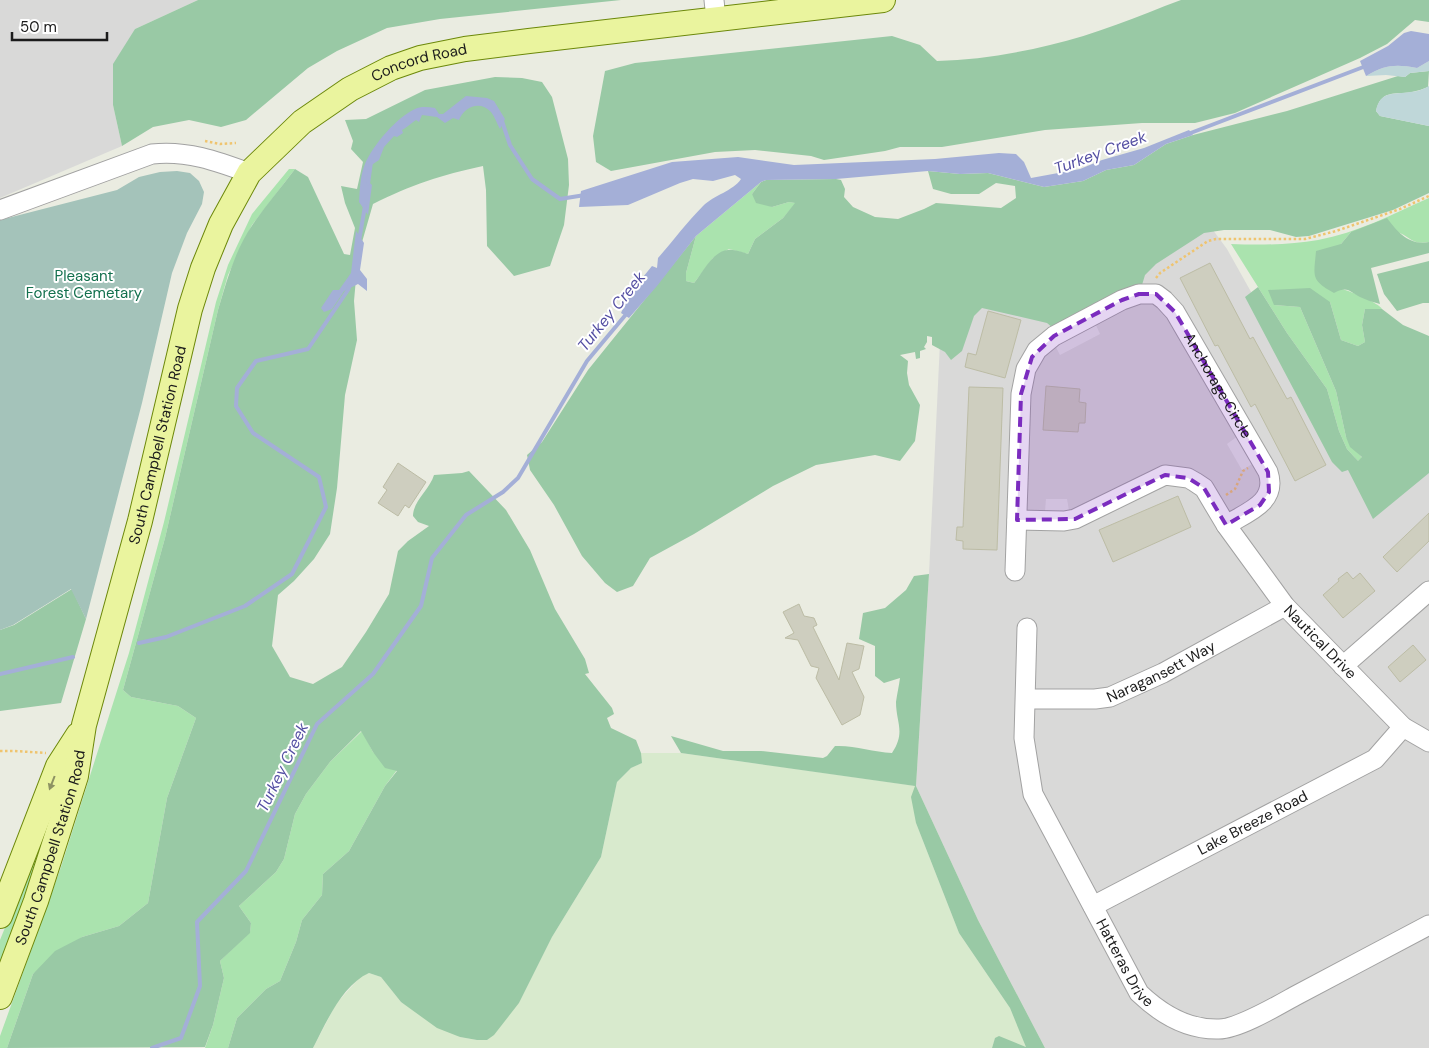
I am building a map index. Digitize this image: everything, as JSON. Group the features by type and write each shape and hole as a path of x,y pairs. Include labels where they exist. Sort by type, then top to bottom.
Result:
{"main road":[{"name":"Concord Road","path":"249,173 302,122 350,89 391,68 413,60 715,10 883,0"},
{"name":"South Campbell Station Road","path":"0,996 36,901 76,776 84,725 140,521 190,309 220,224 249,173"},
{"name":"South Campbell Station Road","path":"0,916 5,890 58,766 84,725"}],"street":[{"path":"0,210 152,154 170,152 187,154 214,160 249,173"},
{"path":"1016,571 1021,394 1022,382 1032,357 1037,350 1054,336 1122,300 1139,294 1150,293"},
{"name":"Anchorage Circle","path":"1150,293 1156,294 1164,300 1175,312 1261,459 1270,478 1270,492 1264,501 1226,525"},
{"path":"1017,520 1064,521 1074,519 1165,476 1178,476 1195,482 1204,488 1226,525"},
{"name":"Nautical Drive","path":"1226,525 1285,606 1402,727 1429,742"},
{"path":"1343,666 1429,591"},
{"name":"Naragansett Way","path":"1026,700 1110,697 1163,673 1285,606"},
{"name":"Hatteras Drive","path":"1027,628 1024,738 1033,794 1139,992 1153,1006 1171,1018 1194,1028 1221,1030 1254,1018 1429,925"},
{"name":"Lake Breeze Road","path":"1093,906 1375,759 1402,727"}],"path":[{"path":"1150,293 1151,284 1160,273 1208,241 1216,239 1305,239 1336,231 1391,212 1429,196"},
{"path":"1213,503 1236,489 1243,471 1254,465"},
{"path":"0,751 51,754"}],"highlighted area":[{"path":"1139,294 1156,294 1175,312 1268,472 1269,492 1260,505 1226,525 1204,488 1188,478 1165,475 1075,519 1017,520 1021,394 1032,357 1054,336 1122,300"}],"shaded area":[{"path":"0,0 198,0 135,29 113,105 122,146 0,198"},
{"path":"1429,61 1429,71 1410,73 1405,77 1386,75 1366,76 1390,66 1417,68"},
{"path":"1429,86 1429,126 1380,116 1376,111 1378,104 1384,97 1417,91"},
{"path":"1207,222 1227,249 1348,465 1429,378 1429,1048 1045,1048 978,920 916,786 929,574 940,342 960,306"},
{"path":"1095,323 1100,334 1060,355 1055,345"},
{"path":"1238,436 1254,463 1242,470 1227,444"},
{"path":"1046,499 1067,499 1069,511 1045,512"}],"green space":[{"path":"198,0 621,0 440,19 387,28 337,51 308,68 246,120 221,127 189,120 153,127 122,146 113,105 113,64 135,29"},
{"path":"1181,0 1429,0 1429,22 1415,20 1387,44 1360,58 1235,113 1195,123 1142,123 1045,130 942,147 900,147 824,160 811,156 755,150 715,152 611,171 596,162 593,136 605,71 635,63 892,36 920,45 937,61 980,58 1067,41 1116,25"},
{"path":"1429,71 1428,87 1412,92 1385,96 1378,104 1376,111 1380,116 1429,126 1429,193 1393,210 1309,236 1296,237 1270,230 1224,230 1204,233 1156,264 1145,275 1142,285 1053,328 1047,323 982,308 974,316 962,351 951,360 945,352 932,345 932,337 927,336 927,342 924,347 926,349 920,351 920,358 916,359 915,352 900,355 908,361 909,385 920,405 915,441 900,461 875,455 816,465 773,486 694,534 650,558 633,586 617,592 605,583 582,556 554,505 530,470 527,455 542,442 588,370 696,236 686,273 686,281 694,283 713,258 723,251 733,250 748,254 755,239 783,218 795,203 789,202 772,207 756,203 752,194 761,182 766,180 841,180 845,189 844,197 853,207 875,217 898,219 936,203 1001,208 1016,198 1015,186 996,183 979,194 951,194 933,189 928,171 960,174 988,173 1044,187 1083,181 1106,170 1134,165 1166,144 1193,135 1287,111 1398,76 1405,77 1410,73"},
{"path":"495,77 522,78 542,82 552,97 568,159 569,185 564,225 550,266 514,276 487,246 486,190 483,166 427,181 373,204 358,256 354,301 357,340 345,395 337,488 330,534 314,559 278,595 272,646 290,677 313,684 342,667 389,594 398,551 408,541 429,526 418,522 413,516 416,505 434,475 469,471 506,510 530,550 555,609 585,659 589,673 585,674 612,708 614,714 607,718 611,728 636,740 641,753 642,763 631,768 617,782 601,857 552,937 519,1003 494,1035 487,1040 460,1037 437,1028 401,1002 381,977 369,973 359,979 343,995 329,1016 313,1048 228,1048 237,1018 266,989 280,981 296,942 302,920 322,895 323,874 349,851 385,786 397,771 385,768 361,731 330,762 306,794 295,814 284,859 276,872 239,906 251,923 250,933 220,961 224,978 213,1025 205,1047 7,1048 33,974 55,951 82,937 119,926 148,903 167,798 196,718 178,706 131,697 123,690 165,538 218,310 241,244 258,217 295,169 308,177 344,254 350,255 355,228 345,203 341,186 357,189 363,162 351,149 353,141 345,120 366,119 425,90"},
{"path":"289,169 295,169 252,225 228,275 218,310 165,538 123,690 131,697 178,706 196,718 167,798 148,903 119,926 82,937 33,974 7,1048 0,1048 0,1036 61,867 129,653 164,522 216,302 228,265 252,214"},
{"name":"Pleasant Forest Cemetary","path":"177,171 190,173 199,181 204,192 202,204 187,233 172,273 142,403 86,619 71,589 13,625 0,630 0,220 117,190 139,177 160,172"},
{"path":"761,182 752,194 772,207 789,202 796,203 783,218 755,239 748,254 729,249 713,258 694,283 686,281 686,273 696,236"},
{"path":"1429,198 1429,242 1414,241 1396,232 1373,231 1351,232 1341,244 1342,289 1380,306 1382,309 1365,309 1362,325 1365,342 1358,346 1341,340 1330,302 1274,305 1300,307 1336,391 1346,437 1362,458 1358,461 1347,449 1339,431 1327,389 1287,333 1231,244 1286,244 1332,237 1375,222"},
{"path":"1387,218 1400,233 1410,240 1422,243 1429,242 1429,253 1371,268 1380,304 1362,298 1348,290 1334,293 1317,281 1314,272 1316,251 1341,244 1351,232"},
{"path":"1429,261 1429,303 1397,311 1384,294 1377,274"},
{"path":"1258,287 1287,333 1327,389 1339,431 1347,449 1358,461 1362,457 1350,447 1336,391 1300,307 1274,305 1268,290 1310,288 1330,302 1341,340 1358,346 1365,342 1362,325 1365,309 1382,309 1403,325 1429,336 1429,473 1373,519 1348,470 1342,472 1332,462 1245,297"},
{"path":"929,574 916,786 978,920 1045,1048 992,1048 995,1038 999,1036 1026,1047 1010,1008 959,933 916,823 911,797 915,786 681,753 671,736 723,751 761,751 823,758 835,746 842,746 892,753 899,739 896,702 900,678 884,683 875,676 875,646 859,639 863,613 885,608 906,590 914,576"},
{"path":"72,589 86,619 61,703 0,711 0,630 14,625"},
{"path":"362,731 373,752 397,770 385,786 349,851 323,874 322,895 302,920 296,942 280,981 266,989 237,1018 228,1048 205,1048 213,1025 224,978 220,961 250,932 251,923 239,906 276,872 284,859 295,814 306,794 330,762"},
{"path":"641,753 681,753 916,786 916,823 959,933 1010,1008 1027,1047 995,1039 992,1048 313,1048 336,1004 361,976 369,973 381,977 401,1002 460,1037 487,1040 519,1003 552,937 601,857 617,782 631,768 641,763"},
{"path":"38,846 45,848 0,975 0,940"}],"water":[{"path":"1411,31 1429,34 1429,61 1417,68 1390,66 1366,76 1360,61 1388,46 1404,33"},
{"path":"466,96 487,98 494,101 505,119 500,129 491,112 482,106 468,109 461,115 459,120 453,118 445,123 437,117 422,115 419,122 416,120 402,130 403,133 397,137 394,136 384,147 379,160 370,166 367,180 372,185 368,215 359,202 361,178 365,164 380,140 393,125 415,109 422,107 435,108 439,114 443,114"},
{"path":"1189,130 1193,135 1166,144 1134,165 1106,170 1083,181 1044,187 988,173 960,174 928,171 836,179 766,180 761,182 696,236 629,318 621,313 630,293 652,266 657,268 658,258 703,206 733,187 741,179 735,175 713,181 693,179 628,205 579,207 581,191 672,162 738,157 794,165 935,159 999,153 1016,154 1024,162 1031,178 1080,169 1102,160 1144,148"},
{"path":"356,231 364,243 360,270 367,279 367,291 358,284 344,291 332,309 324,312 321,308 333,290 339,290 351,273"}],"building":[{"path":"1210,263 1250,339 1253,337 1287,399 1291,397 1326,465 1295,481 1255,404 1251,407 1218,345 1215,346 1180,278"},
{"path":"988,311 1021,320 1005,378 965,367 968,353 976,355"},
{"path":"1046,386 1080,389 1079,402 1086,403 1085,423 1079,423 1078,432 1043,430"},
{"path":"969,387 1003,388 997,550 963,549 963,541 956,540 957,527 963,527"},
{"path":"398,463 426,482 409,508 405,505 398,516 378,503 387,490 383,487"},
{"path":"1178,496 1191,527 1113,562 1099,530"},
{"path":"1429,513 1429,541 1397,572 1383,557"},
{"path":"1347,572 1353,579 1360,573 1375,591 1343,618 1323,595"},
{"path":"799,604 804,616 814,618 817,625 813,627 839,680 847,643 864,646 859,669 852,672 864,697 860,715 842,725 816,678 819,668 811,666 798,640 785,638 794,633 783,612"},
{"path":"1413,645 1426,660 1400,682 1388,667"}],"waterway":[{"name":"Turkey Creek","path":"1188,134 1366,66"},
{"path":"502,121 510,145 532,179 560,199 585,195"},
{"path":"368,184 371,162"},
{"path":"359,241 365,206"},
{"path":"139,643 166,637 245,606 292,574 326,507 319,477 253,433 236,406 237,388 256,361 308,349 350,285"},
{"name":"Turkey Creek","path":"152,1048 181,1038 200,986 197,922 246,871 317,724 373,674 421,606 432,558 466,515 503,492 518,478 587,361 628,312"},
{"path":"0,674 73,657"}]}
